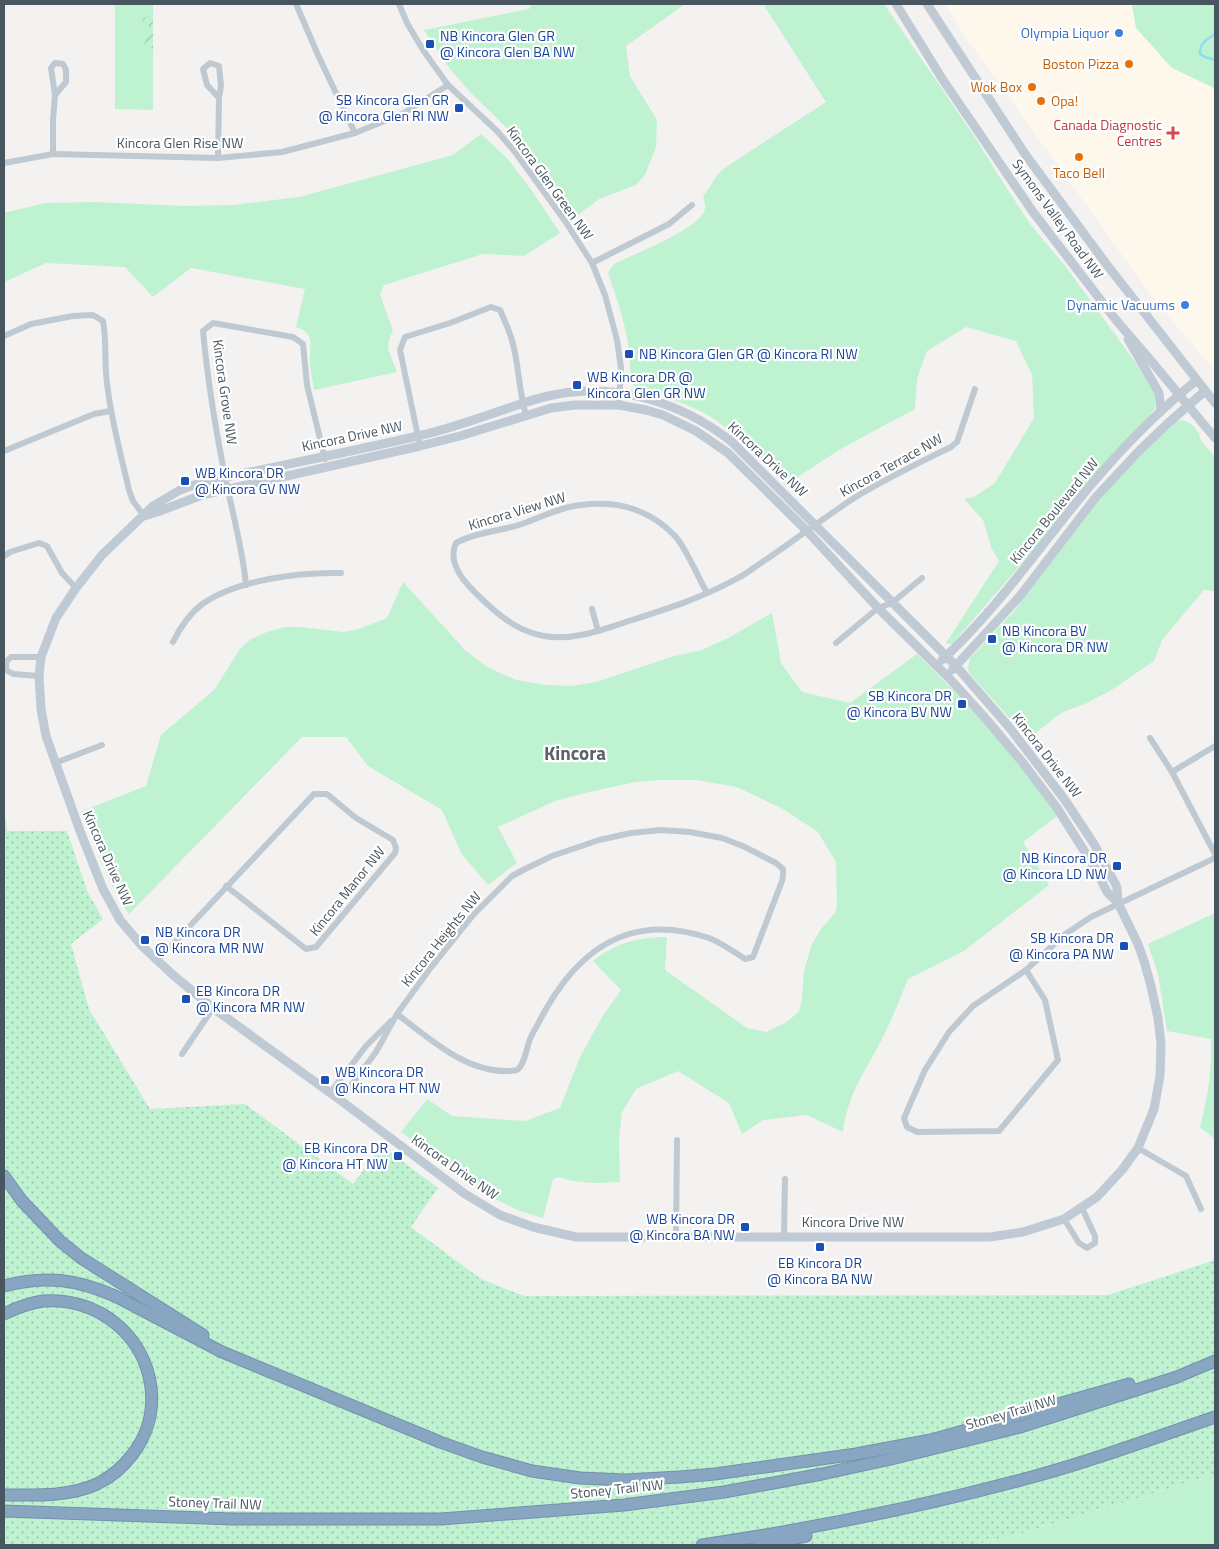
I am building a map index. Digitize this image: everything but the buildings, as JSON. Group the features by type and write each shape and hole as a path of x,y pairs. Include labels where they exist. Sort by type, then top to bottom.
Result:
{"highway":[{"path":"4,1176 22,1201 42,1223 81,1258 218,1343 302,1386"},
{"path":"4,1286 47,1279 74,1281 98,1288 222,1352 440,1442 491,1460 550,1475 580,1478 626,1480 715,1474 856,1454 931,1440 1136,1382 1177,1377"},
{"path":"4,1314 35,1303 58,1301 74,1304 106,1316 130,1336 138,1348 146,1364 152,1399 150,1417 139,1447 127,1462 112,1475 90,1487 66,1493 51,1495 4,1495"},
{"name":"Stoney Trail NW","path":"4,1511 233,1518 432,1519 624,1505 724,1492 891,1459 1020,1427 1177,1377 1215,1361"},
{"path":"702,1545 865,1518 1022,1480 1130,1447 1215,1417"},
{"path":"759,1545 841,1530 865,1518"}],"street":[{"path":"296,4 318,55 356,133"},
{"name":"Kincora Glen Green NW","path":"399,4 422,50 448,85 497,131 515,152 565,221 592,263 604,295 617,340 621,368 619,405"},
{"name":"Symons Valley Road NW","path":"896,4 943,80 1033,212 1116,320 1189,404 1215,438"},
{"name":"Symons Valley Road NW","path":"927,4 1026,156 1107,265 1215,403"},
{"path":"218,158 221,86 219,66 210,63 203,69 207,85 219,98"},
{"name":"Kincora Glen Rise NW","path":"4,163 53,154 218,158 282,152 356,133 404,113 448,85"},
{"path":"53,154 55,95"},
{"path":"592,263 670,224 692,205"},
{"path":"420,446 400,350 406,336 450,323 491,307 500,310 509,329 514,345 522,404 526,415"},
{"path":"4,336 31,324 73,316 94,315 103,321 106,379 110,411 129,490 144,516"},
{"path":"1116,320 1159,393 1161,411"},
{"name":"Kincora Grove NW","path":"226,478 207,371 204,332 213,323 293,337 303,344 307,385 327,468"},
{"name":"Kincora Boulevard NW","path":"937,665 980,623 1072,507 1104,470 1161,411 1197,380"},
{"name":"Kincora Terrace NW","path":"816,525 891,476 951,447 957,442 975,389"},
{"name":"Kincora Boulevard NW","path":"947,675 1020,596 1096,497 1138,452 1205,391"},
{"name":"Kincora Drive NW","path":"144,516 202,495 228,488 327,468 420,446 552,408 575,405 619,405 646,410 680,422 728,453 807,531 878,608 947,675 987,720 1057,808 1095,868 1107,892 1118,903 1138,944 1152,986 1161,1044 1160,1076 1154,1109 1138,1148 1122,1170 1096,1197 1064,1219 1022,1232 990,1236 576,1236 533,1227 500,1215 465,1194 213,1008 142,946 120,920 103,889 46,736 41,709 39,676 41,657 56,618 76,588 102,556 153,506 180,490 200,483 448,429 548,396 569,392 620,393 664,403 718,430 732,442 956,666 1008,727 1075,815 1094,844 1117,886 1118,903"},
{"path":"4,451 94,414 110,411"},
{"path":"226,478 244,558 246,585"},
{"name":"Kincora View NW","path":"707,593 676,537 651,516 638,510 618,505 603,503 579,505 515,526 470,537 456,544 453,549 453,559 460,573 473,590 512,625 532,633 553,637 573,636 598,631 685,603 707,593 739,578 816,525"},
{"path":"4,556 10,552 39,543 47,546 62,573 76,588"},
{"path":"173,642 182,624 200,606 226,591 246,585 304,574 340,573"},
{"path":"836,643 878,608 892,603 922,578"},
{"path":"592,609 598,631"},
{"path":"39,676 13,674 6,670 6,662 11,657 41,657"},
{"path":"1150,738 1172,772 1215,854"},
{"path":"55,763 102,745"},
{"path":"1172,772 1215,746"},
{"name":"Kincora Manor NW","path":"157,960 226,886 314,794 327,794 356,818 393,840 396,848 395,853 316,947 306,949 226,886"},
{"name":"Kincora Heights NW","path":"340,1100 376,1052 397,1014 432,966 473,915 512,876 525,869 566,850 615,836 646,831 676,831 702,834 730,841 767,858 782,869 782,881 752,957 745,959 711,939 680,930 662,929 633,932 610,942 587,956 572,970 558,989 544,1010 530,1039 521,1067 515,1071 494,1071 462,1060 441,1048 397,1014"},
{"path":"1026,970 1045,1000 1058,1060 1000,1131 917,1132 907,1127 904,1118 925,1070 949,1032 973,1006 1026,970 1064,935 1091,917 1215,858"},
{"path":"182,1054 213,1008"},
{"name":"Kincora Heights NW","path":"330,1093 366,1046 397,1014"},
{"path":"676,1236 677,1140"},
{"path":"1138,1148 1186,1176 1201,1209"},
{"path":"784,1236 785,1179"},
{"path":"1064,1219 1079,1243 1087,1248 1095,1243 1095,1236 1082,1208"}],"shaded area":[{"path":"945,4 1132,4 1136,28 1172,68 1212,87 1215,91 1215,371 1151,295 964,35"}],"green space":[{"path":"115,4 153,4 153,110 115,109"},
{"path":"531,4 685,4 626,46 630,76 657,120 656,147 645,175 636,185 599,199 574,218 531,155 450,69 424,30 529,9"},
{"path":"763,4 884,4 974,136 1031,225 1066,267 1138,366 1153,391 1155,409 1151,414 1073,500 1036,547 953,643 950,644 946,643 999,561 991,547 983,520 964,499 974,497 995,483 1034,418 1032,375 1016,341 966,327 927,351 917,379 915,409 844,447 785,485 741,441 711,417 684,404 635,389 633,384 626,334 620,308 608,273 614,264 677,234 689,226 704,212 705,204 703,197 718,174 826,102"},
{"path":"1132,4 1215,4 1215,91 1212,87 1172,68 1136,28"},
{"path":"153,10 153,49 144,44 149,26 142,23 143,18 148,17"},
{"path":"481,134 507,158 560,233 524,256 483,254 384,285 380,294 393,331 388,347 397,372 314,390 310,365 309,336 296,327 305,289 191,268 153,297 125,267 46,263 4,282 4,213 45,203 95,202 184,206 234,205 299,197 453,155"},
{"path":"1182,420 1191,424 1199,433 1201,441 1215,457 1215,591 1204,590 1162,640 1154,661 1113,689 1087,703 1061,713 1028,739 970,674 968,669 970,658 1014,611 1115,480 1173,422"},
{"path":"403,582 466,651 487,667 516,680 546,685 571,686 596,682 671,657 702,650 728,638 772,613 781,663 802,692 850,703 917,654 992,731 1026,772 1057,816 1023,842 1049,885 964,951 908,979 884,1035 852,1096 843,1132 807,1115 763,1120 742,1134 729,1103 678,1071 636,1089 622,1112 619,1139 620,1182 594,1183 572,1181 559,1177 553,1179 543,1218 520,1211 495,1199 401,1132 427,1099 452,1116 525,1121 560,1108 580,1057 602,1017 621,990 593,961 619,945 637,940 667,937 665,970 747,1028 766,1032 785,1023 799,1012 804,971 812,944 821,929 835,913 837,905 836,862 818,832 783,809 737,787 696,780 662,780 635,782 555,801 498,827 517,863 488,885 461,853 442,810 368,766 346,737 302,737 129,914 108,877 82,811 146,786 161,735 214,690 240,649 251,639 285,627 343,632 359,629 387,618"},
{"path":"4,818 6,818 7,831 67,831 88,893 103,919 71,944 89,1009 150,1109 245,1104 353,1184 382,1146 438,1188 411,1227 481,1279 524,1296 1108,1295 1215,1260 1215,1473 1195,1481 1019,1534 974,1545 4,1545"},
{"path":"1215,913 1215,1139 1200,1127 1209,1083 1211,1039 1167,1031 1158,974 1148,944"},
{"path":"1215,1473 1215,1545 974,1545 1019,1534 1195,1481"}],"waterway":[{"path":"1215,34 1206,40 1200,50 1200,54 1215,60"}],"place":[{"name":"Olympia Liquor","path":"1119,33"},
{"name":"NB Kincora Glen GR @ Kincora Glen BA NW","path":"430,44"},
{"name":"Boston Pizza","path":"1129,64"},
{"name":"Wok Box","path":"1032,87"},
{"name":"Opa!","path":"1041,101"},
{"name":"SB Kincora Glen GR @ Kincora Glen RI NW","path":"459,108"},
{"name":"Canada Diagnostic Centres","path":"1173,133"},
{"name":"Taco Bell","path":"1079,157"},
{"name":"Dynamic Vacuums","path":"1185,305"},
{"name":"NB Kincora Glen GR @ Kincora RI NW","path":"629,354"},
{"name":"WB Kincora DR @ Kincora Glen GR NW","path":"577,385"},
{"name":"WB Kincora DR @ Kincora GV NW","path":"185,481"},
{"name":"NB Kincora BV @ Kincora DR NW","path":"992,639"},
{"name":"SB Kincora DR @ Kincora BV NW","path":"962,704"},
{"name":"NB Kincora DR @ Kincora LD NW","path":"1117,866"},
{"name":"NB Kincora DR @ Kincora MR NW","path":"145,940"},
{"name":"SB Kincora DR @ Kincora PA NW","path":"1124,946"},
{"name":"EB Kincora DR @ Kincora MR NW","path":"186,999"},
{"name":"WB Kincora DR @ Kincora HT NW","path":"325,1080"},
{"name":"EB Kincora DR @ Kincora HT NW","path":"398,1156"},
{"name":"WB Kincora DR @ Kincora BA NW","path":"745,1227"},
{"name":"EB Kincora DR @ Kincora BA NW","path":"820,1247"}],"district":[{"name":"Kincora","path":"575,753"}]}
